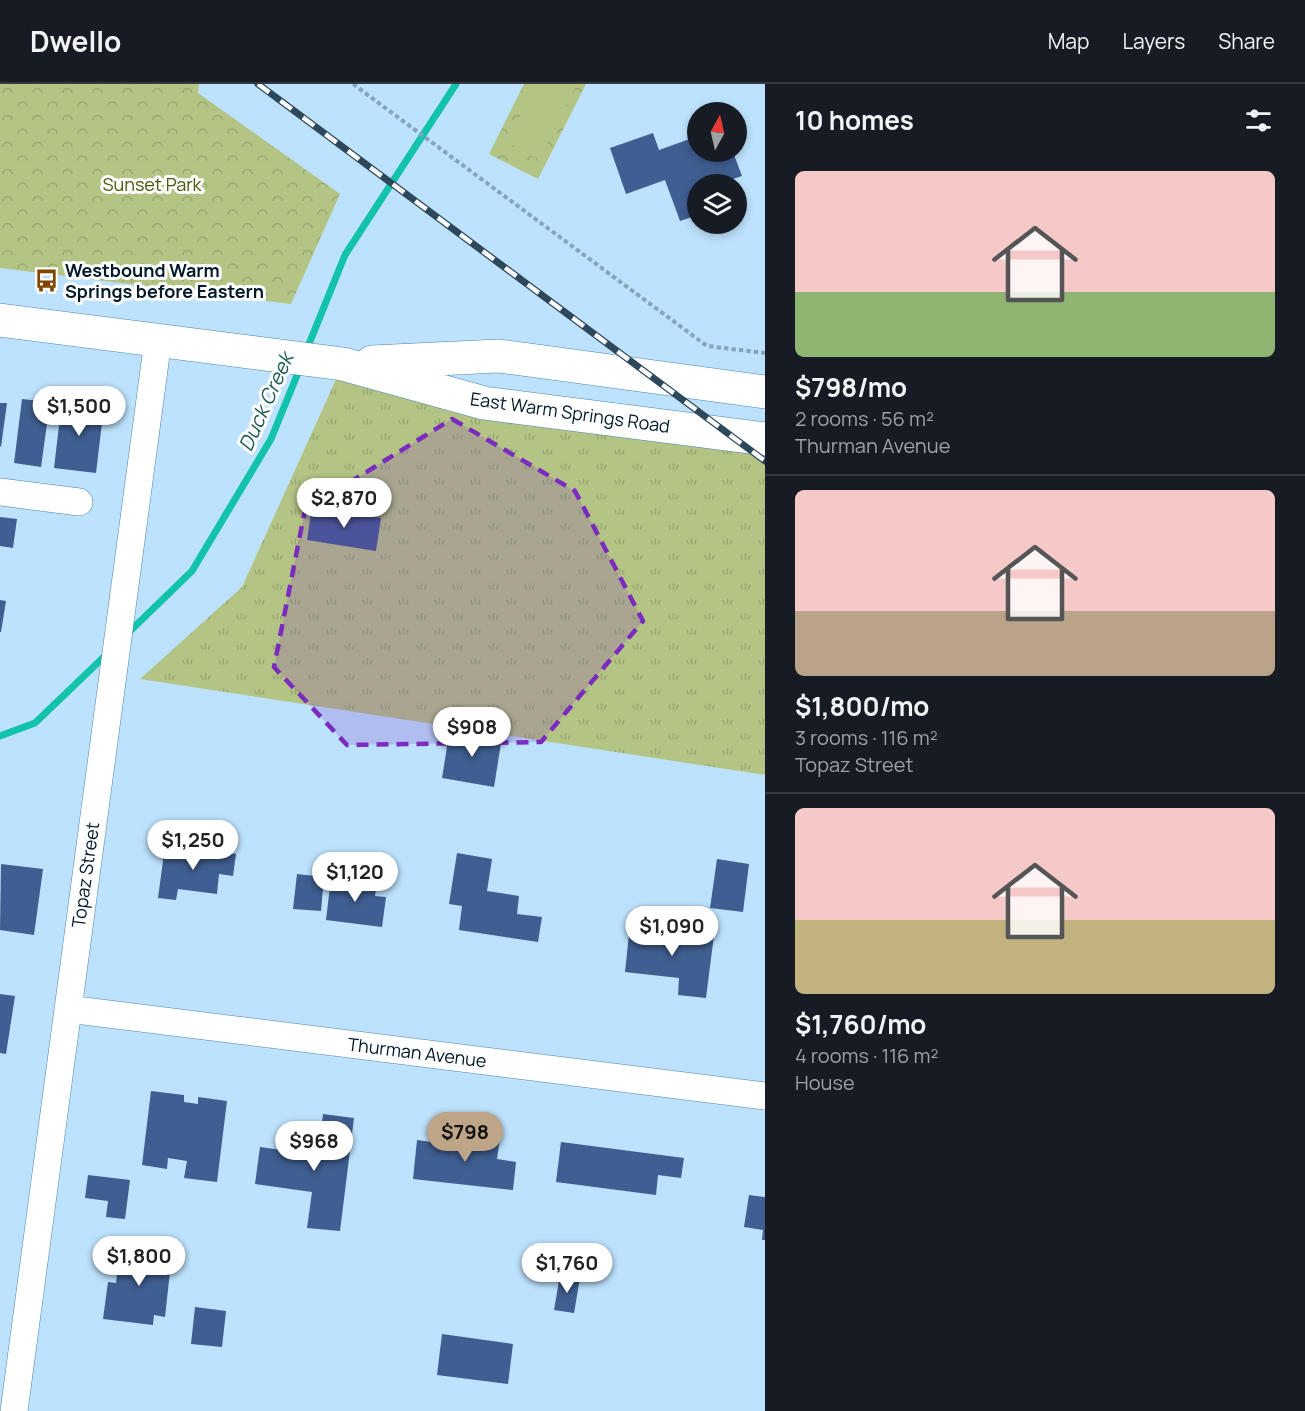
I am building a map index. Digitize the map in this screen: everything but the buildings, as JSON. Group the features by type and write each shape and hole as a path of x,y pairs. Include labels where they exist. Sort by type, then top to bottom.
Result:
{"main road":[{"name":"East Warm Springs Road","path":"0,320 343,364 484,403 765,439"},
{"name":"East Warm Springs Road","path":"343,364 499,356 765,392"}],"street":[{"name":"Topaz Street","path":"14,1411 158,340"},
{"path":"0,492 79,502"},
{"name":"Thurman Avenue","path":"68,1009 765,1096"}],"path":[{"path":"353,84 707,346 765,353"}],"highlighted area":[{"path":"452,419 575,491 643,621 541,742 347,745 274,667 305,510"}],"green space":[{"name":"Sunset Park","path":"0,84 199,84 198,93 340,194 291,304 0,268"},
{"path":"524,84 586,84 538,179 489,154"},
{"path":"536,84 567,84 575,88 539,159 507,143"},
{"path":"343,364 730,435 765,461 765,775 140,679 242,587"}],"waterway":[{"name":"Duck Creek","path":"307,349 345,255 456,84"},
{"name":"Duck Creek","path":"126,635 192,571 271,439 300,368"},
{"name":"Duck Creek","path":"0,736 35,723 108,653"}],"railway":[{"path":"258,84 765,461"}],"place":[{"name":"Westbound Warm Springs before Eastern","path":"47,281"}]}
